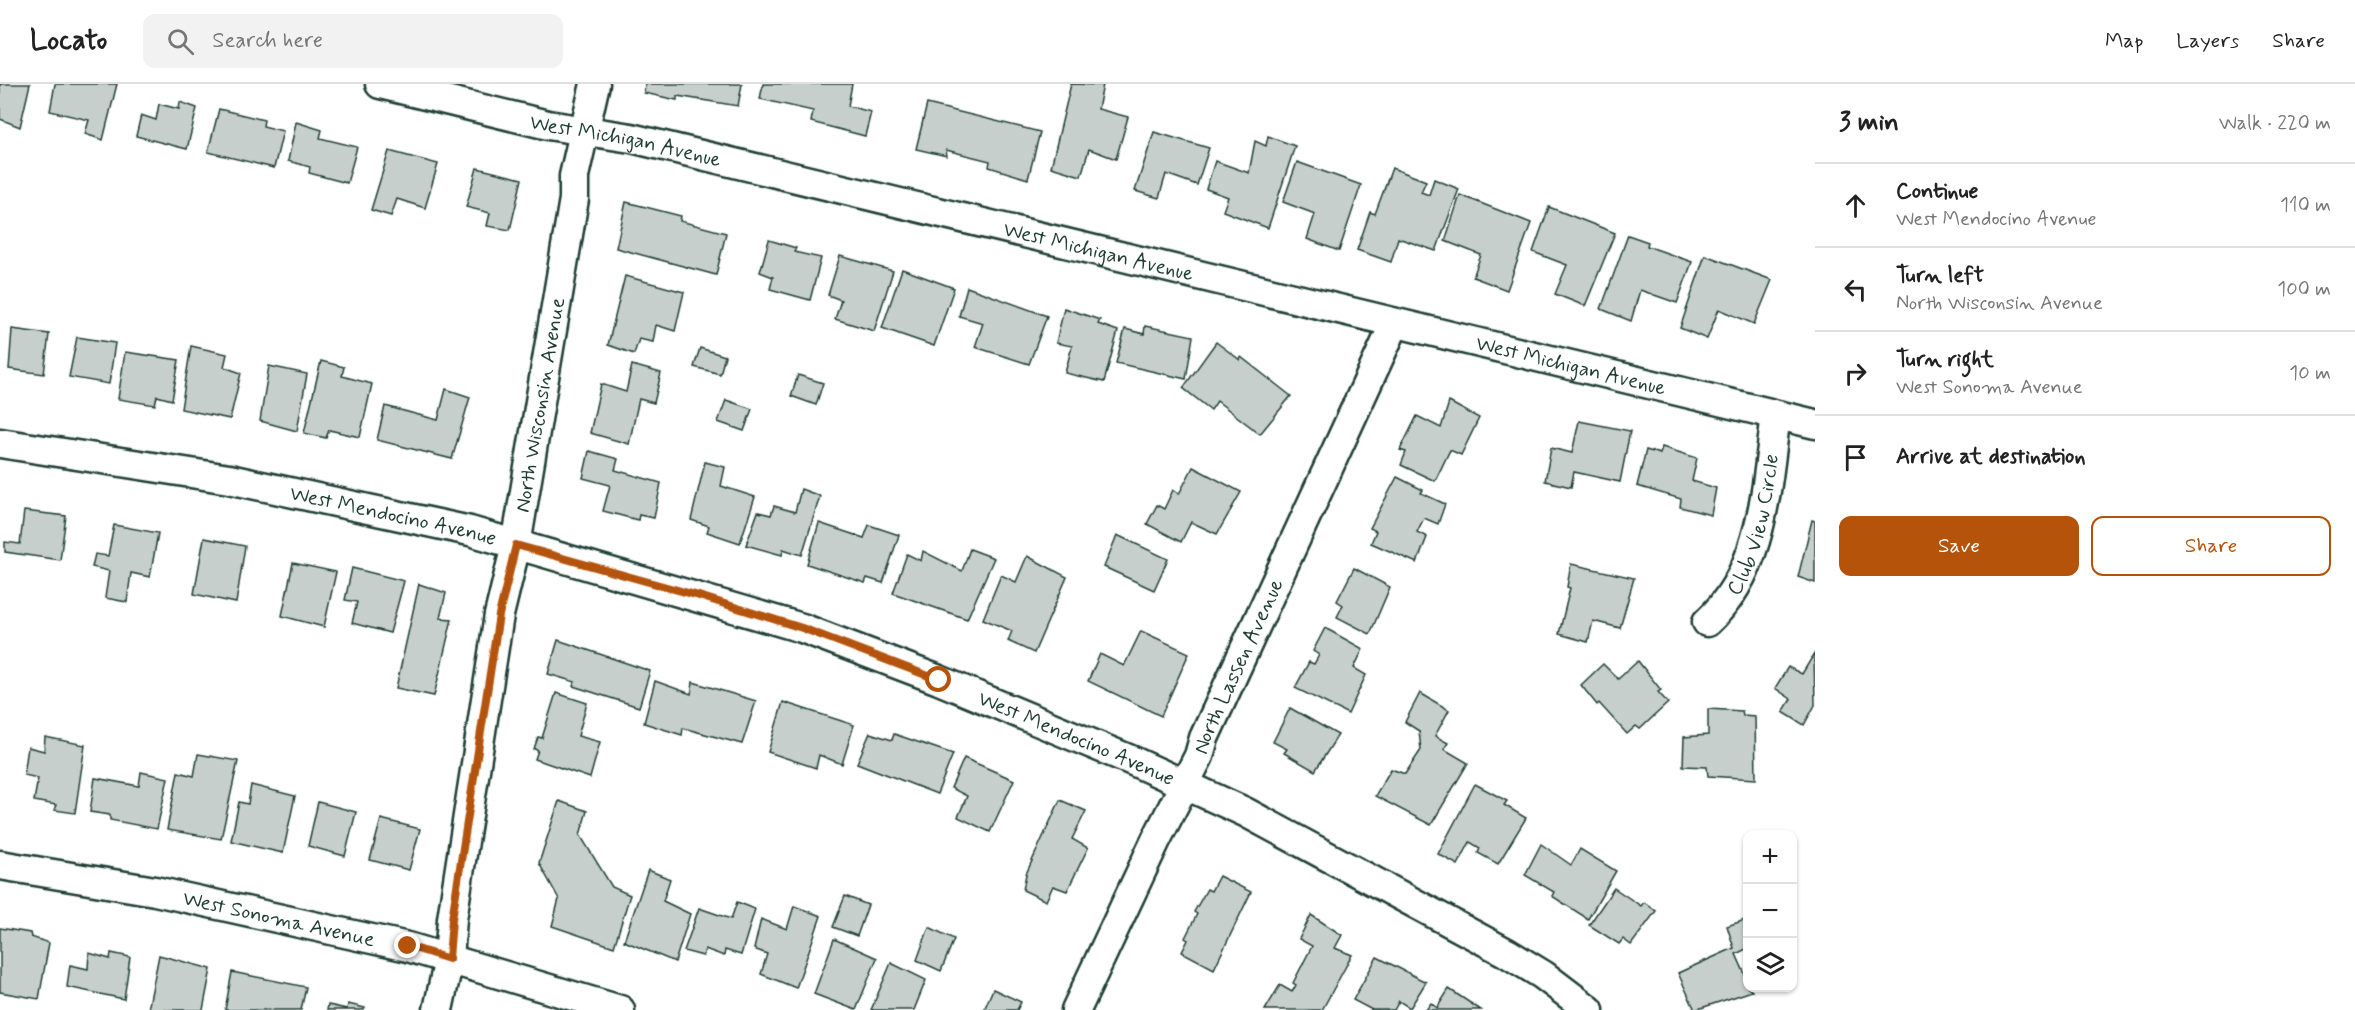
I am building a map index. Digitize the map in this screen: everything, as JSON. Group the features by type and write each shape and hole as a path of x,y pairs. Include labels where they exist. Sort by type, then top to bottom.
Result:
{"street":[{"name":"West Michigan Avenue","path":"380,84 548,125 631,138 1815,424"},
{"name":"North Wisconsin Avenue","path":"438,1010 449,959 452,919 499,615 516,545 574,200 574,176 595,84"},
{"name":"North Lassen Avenue","path":"1076,1010 1156,840 1185,786 1395,323"},
{"name":"Club View Circle","path":"1707,622 1732,596 1754,544 1776,415"},
{"name":"West Mendocino Avenue","path":"0,443 230,479 470,531 699,596 802,628 939,680 1133,761 1245,812 1451,921 1543,975 1588,1010"},
{"name":"West Sonoma Avenue","path":"0,865 155,891 408,946 620,1010"}],"building":[{"path":"0,84 30,84 20,127 0,119"},
{"path":"55,84 117,84 103,140 85,134 89,120 50,111"},
{"path":"645,84 742,84 738,106 677,96 677,100 644,93"},
{"path":"763,84 852,84 848,106 871,112 865,136 811,122 813,111 760,99"},
{"path":"1071,84 1103,85 1098,109 1128,117 1116,159 1089,149 1081,176 1051,167"},
{"path":"180,102 197,108 187,149 136,136 141,115 156,120 159,104 179,109"},
{"path":"927,104 1040,132 1028,179 989,167 990,161 946,150 947,156 916,149"},
{"path":"219,109 264,120 263,126 283,131 274,168 208,152"},
{"path":"296,122 322,130 320,138 357,147 347,183 309,173 310,167 288,161"},
{"path":"1154,132 1209,148 1197,185 1166,174 1159,198 1135,191"},
{"path":"1268,136 1295,146 1268,228 1223,211 1228,197 1206,189 1215,161 1249,173 1255,141 1266,146"},
{"path":"389,151 438,164 425,208 397,199 391,216 371,210"},
{"path":"1297,162 1361,185 1339,251 1307,239 1315,214 1283,202"},
{"path":"477,168 522,179 510,230 487,226 490,213 466,207"},
{"path":"1392,168 1426,181 1421,192 1429,195 1434,179 1459,189 1436,251 1398,238 1391,262 1357,250 1370,212 1375,214"},
{"path":"1460,195 1531,223 1507,290 1473,277 1481,255 1445,241"},
{"path":"626,202 681,216 680,221 726,233 716,275 616,248"},
{"path":"1549,207 1615,233 1585,306 1555,294 1567,265 1533,252"},
{"path":"1628,235 1648,242 1647,246 1692,262 1677,303 1640,290 1631,321 1601,309"},
{"path":"769,240 796,248 794,252 821,258 810,300 770,289 773,277 760,272"},
{"path":"1705,255 1772,280 1754,324 1719,309 1707,339 1680,328"},
{"path":"840,256 893,271 874,331 835,319 841,300 828,295"},
{"path":"902,269 954,288 934,346 882,328"},
{"path":"625,276 684,292 675,331 656,325 653,342 639,339 634,354 608,345"},
{"path":"967,287 1047,316 1029,364 975,347 983,323 959,316"},
{"path":"1064,308 1100,320 1098,324 1118,331 1104,382 1065,373 1072,346 1056,343"},
{"path":"1145,326 1193,336 1186,379 1116,363 1125,329 1144,334"},
{"path":"12,329 49,334 44,374 9,369"},
{"path":"77,337 115,343 109,384 69,377"},
{"path":"1216,342 1240,360 1241,357 1291,396 1260,434 1217,401 1211,410 1183,388"},
{"path":"191,346 227,354 224,367 241,373 230,419 181,409"},
{"path":"700,348 725,356 720,374 694,367"},
{"path":"125,352 179,360 172,400 157,396 155,405 118,399"},
{"path":"321,361 344,367 342,376 372,384 360,437 329,430 326,438 304,433"},
{"path":"632,365 661,373 654,403 639,399 629,444 590,433 601,384 626,392"},
{"path":"269,366 307,374 297,431 260,421"},
{"path":"798,375 823,383 816,405 791,396"},
{"path":"446,389 470,397 452,459 377,440 385,406 438,420"},
{"path":"726,400 752,409 744,431 718,422"},
{"path":"1449,402 1479,418 1461,455 1450,450 1435,481 1401,465 1406,452 1400,450 1417,416 1441,428"},
{"path":"1579,421 1630,431 1620,482 1574,472 1571,487 1545,481 1551,448 1572,453"},
{"path":"1662,447 1697,458 1692,481 1716,488 1711,515 1680,507 1681,499 1637,486 1646,450 1660,454"},
{"path":"589,451 618,459 615,470 661,483 654,518 639,515 638,520 603,511 610,485 583,478"},
{"path":"705,462 725,467 721,486 755,497 740,543 707,532 709,526 691,520"},
{"path":"1193,467 1241,492 1217,534 1191,522 1181,542 1147,524 1157,505 1164,509 1173,490 1179,494"},
{"path":"1397,477 1423,490 1421,493 1445,504 1438,524 1424,518 1417,532 1427,537 1417,563 1371,543 1376,531 1370,528"},
{"path":"801,489 820,496 802,555 783,549 782,555 746,545 758,512 771,515 774,506 795,512"},
{"path":"24,511 66,516 60,560 5,552 5,542 20,544"},
{"path":"1812,520 1815,521 1815,583 1798,577"},
{"path":"819,523 864,538 869,525 899,535 883,583 867,578 865,583 807,564"},
{"path":"114,525 158,533 150,577 131,573 127,602 105,598 109,571 92,567 95,554 108,556"},
{"path":"1117,535 1168,559 1154,590 1104,567"},
{"path":"204,538 245,546 236,603 194,594"},
{"path":"970,549 994,558 967,619 893,593 907,554 921,561 923,551 962,571"},
{"path":"1027,556 1067,577 1034,653 1008,641 1012,631 983,619 1001,575 1016,582"},
{"path":"293,563 336,572 324,627 282,616"},
{"path":"1571,564 1634,578 1620,628 1593,621 1588,642 1559,634 1570,588 1567,587"},
{"path":"352,568 404,581 390,633 352,623 357,602 345,600"},
{"path":"1354,568 1390,587 1370,634 1337,617 1343,605 1337,601"},
{"path":"419,584 446,593 440,618 452,619 434,696 396,688"},
{"path":"1325,628 1363,649 1354,668 1366,675 1348,714 1295,688 1309,662 1314,664 1319,655 1313,651"},
{"path":"1141,631 1189,653 1161,716 1088,681 1100,654 1124,666"},
{"path":"558,640 650,671 639,707 573,686 575,682 548,674"},
{"path":"1814,654 1815,705 1804,725 1783,712 1791,699 1775,688 1788,667 1802,674"},
{"path":"1638,661 1661,690 1658,692 1668,703 1640,729 1636,726 1627,734 1599,703 1597,705 1581,685 1603,664 1618,679"},
{"path":"655,681 691,694 693,682 756,701 742,744 683,728 682,735 644,723"},
{"path":"556,693 587,703 578,736 600,742 590,778 535,759 538,750 534,749 538,737 542,738"},
{"path":"1420,693 1449,710 1435,736 1448,743 1444,749 1468,763 1431,825 1375,796 1391,769 1405,774 1421,750 1419,731 1405,722"},
{"path":"783,702 854,725 842,764 819,755 816,768 768,752"},
{"path":"1290,708 1338,735 1315,771 1284,753 1287,749 1273,742"},
{"path":"1708,709 1742,711 1743,715 1755,716 1756,779 1708,776 1707,767 1683,766 1684,737 1708,735"},
{"path":"870,733 892,740 894,734 953,754 937,794 857,763"},
{"path":"45,737 85,745 75,813 54,810 56,805 34,801 38,778 24,775 28,747 44,751"},
{"path":"198,754 238,761 221,839 167,830 178,772 194,776"},
{"path":"964,758 1014,780 990,832 958,817 967,796 951,788"},
{"path":"141,772 168,778 157,829 110,820 110,815 90,812 95,778 139,786"},
{"path":"1475,784 1507,801 1504,805 1526,818 1498,864 1478,853 1480,848 1470,842 1458,865 1438,854"},
{"path":"251,785 295,796 283,853 231,841 239,802 248,804"},
{"path":"1060,800 1086,811 1072,839 1088,848 1067,891 1053,886 1046,901 1023,890 1026,874"},
{"path":"559,801 587,811 580,835 612,887 630,895 614,947 552,926 559,899 539,863"},
{"path":"318,802 356,812 345,856 308,846"},
{"path":"381,819 420,829 409,870 370,860"},
{"path":"1541,844 1571,865 1580,849 1616,871 1588,919 1552,896 1554,892 1525,875"},
{"path":"648,870 670,879 663,901 690,914 675,962 624,941"},
{"path":"1219,876 1251,892 1214,969 1182,952 1188,940 1185,938 1197,914 1194,912 1207,889 1211,891"},
{"path":"1614,888 1641,906 1644,902 1656,911 1631,945 1623,939 1619,944 1589,925"},
{"path":"845,896 868,905 857,936 833,927"},
{"path":"737,902 755,909 741,955 725,950 724,956 705,949 703,956 684,951 699,908 731,919"},
{"path":"794,906 821,916 796,988 761,974 767,954 754,949 761,919 787,929"},
{"path":"1311,915 1342,935 1335,948 1352,955 1322,1010 1265,1010 1280,985 1292,992 1296,985 1293,983 1312,946 1299,939"},
{"path":"1743,921 1743,950 1736,954 1743,970 1743,992 1749,992 1695,1010 1678,973 1734,948 1727,926"},
{"path":"929,927 954,939 941,971 917,960"},
{"path":"0,928 30,933 31,937 49,943 39,999 0,992"},
{"path":"834,939 877,958 856,1010 814,994"},
{"path":"89,953 110,959 111,953 130,957 124,999 67,987 70,965 88,969"},
{"path":"159,955 211,969 203,1010 148,1010"},
{"path":"1377,957 1426,982 1410,1008 1399,1001 1394,1010 1372,1010 1353,1000"},
{"path":"891,963 926,980 914,1010 871,1010"},
{"path":"232,972 306,987 301,1010 225,1010"},
{"path":"993,989 1021,1002 1017,1010 984,1010"},
{"path":"1449,989 1481,1010 1426,1010 1431,1003 1437,1008"},
{"path":"348,1004 365,1008 364,1010 327,1010 328,1005 347,1009"}],"route":[{"path":"408,946 449,959 452,919 499,615 516,545 699,596 802,628 939,680"}]}
